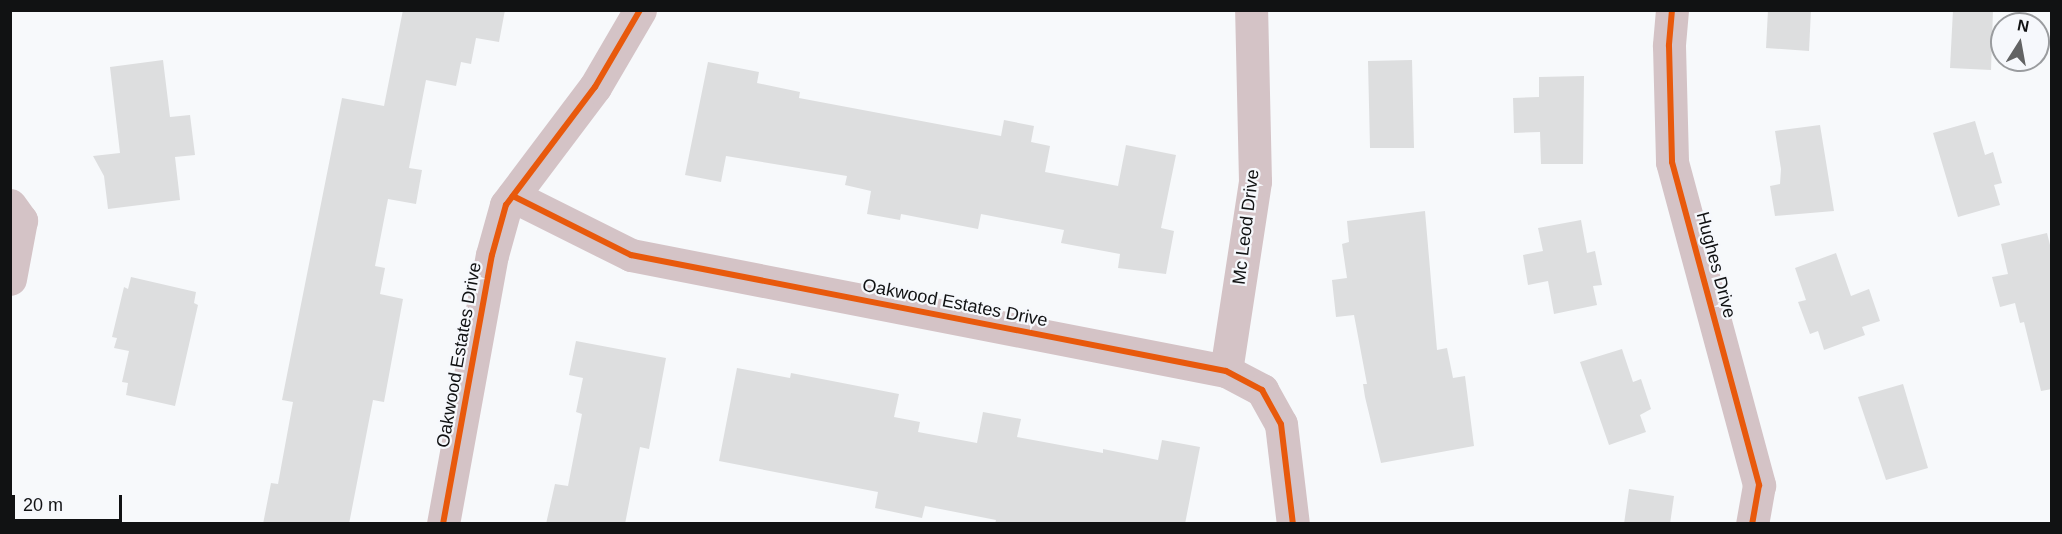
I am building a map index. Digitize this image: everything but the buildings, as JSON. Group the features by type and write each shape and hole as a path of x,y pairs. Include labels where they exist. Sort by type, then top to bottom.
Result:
{"street":[{"name":"Oakwood Estates Drive","path":"443,524 492,255 506,205 595,87 640,10"},
{"name":"Mc Leod Drive","path":"1226,370 1255,181 1251,10"},
{"name":"Hughes Drive","path":"1672,10 1669,46 1672,162 1759,485 1752,524"},
{"name":"Oakwood Estates Drive","path":"513,196 631,255 1226,370 1262,390 1281,424 1293,524"},
{"path":"10,205 21,220 10,279"}],"cycle path":[{"path":"443,524 492,255 506,205 595,87 640,10"},
{"path":"1672,10 1669,46 1672,162 1759,485 1752,524"},
{"path":"513,196 631,255 1226,371 1262,390 1281,424 1293,524"}]}
